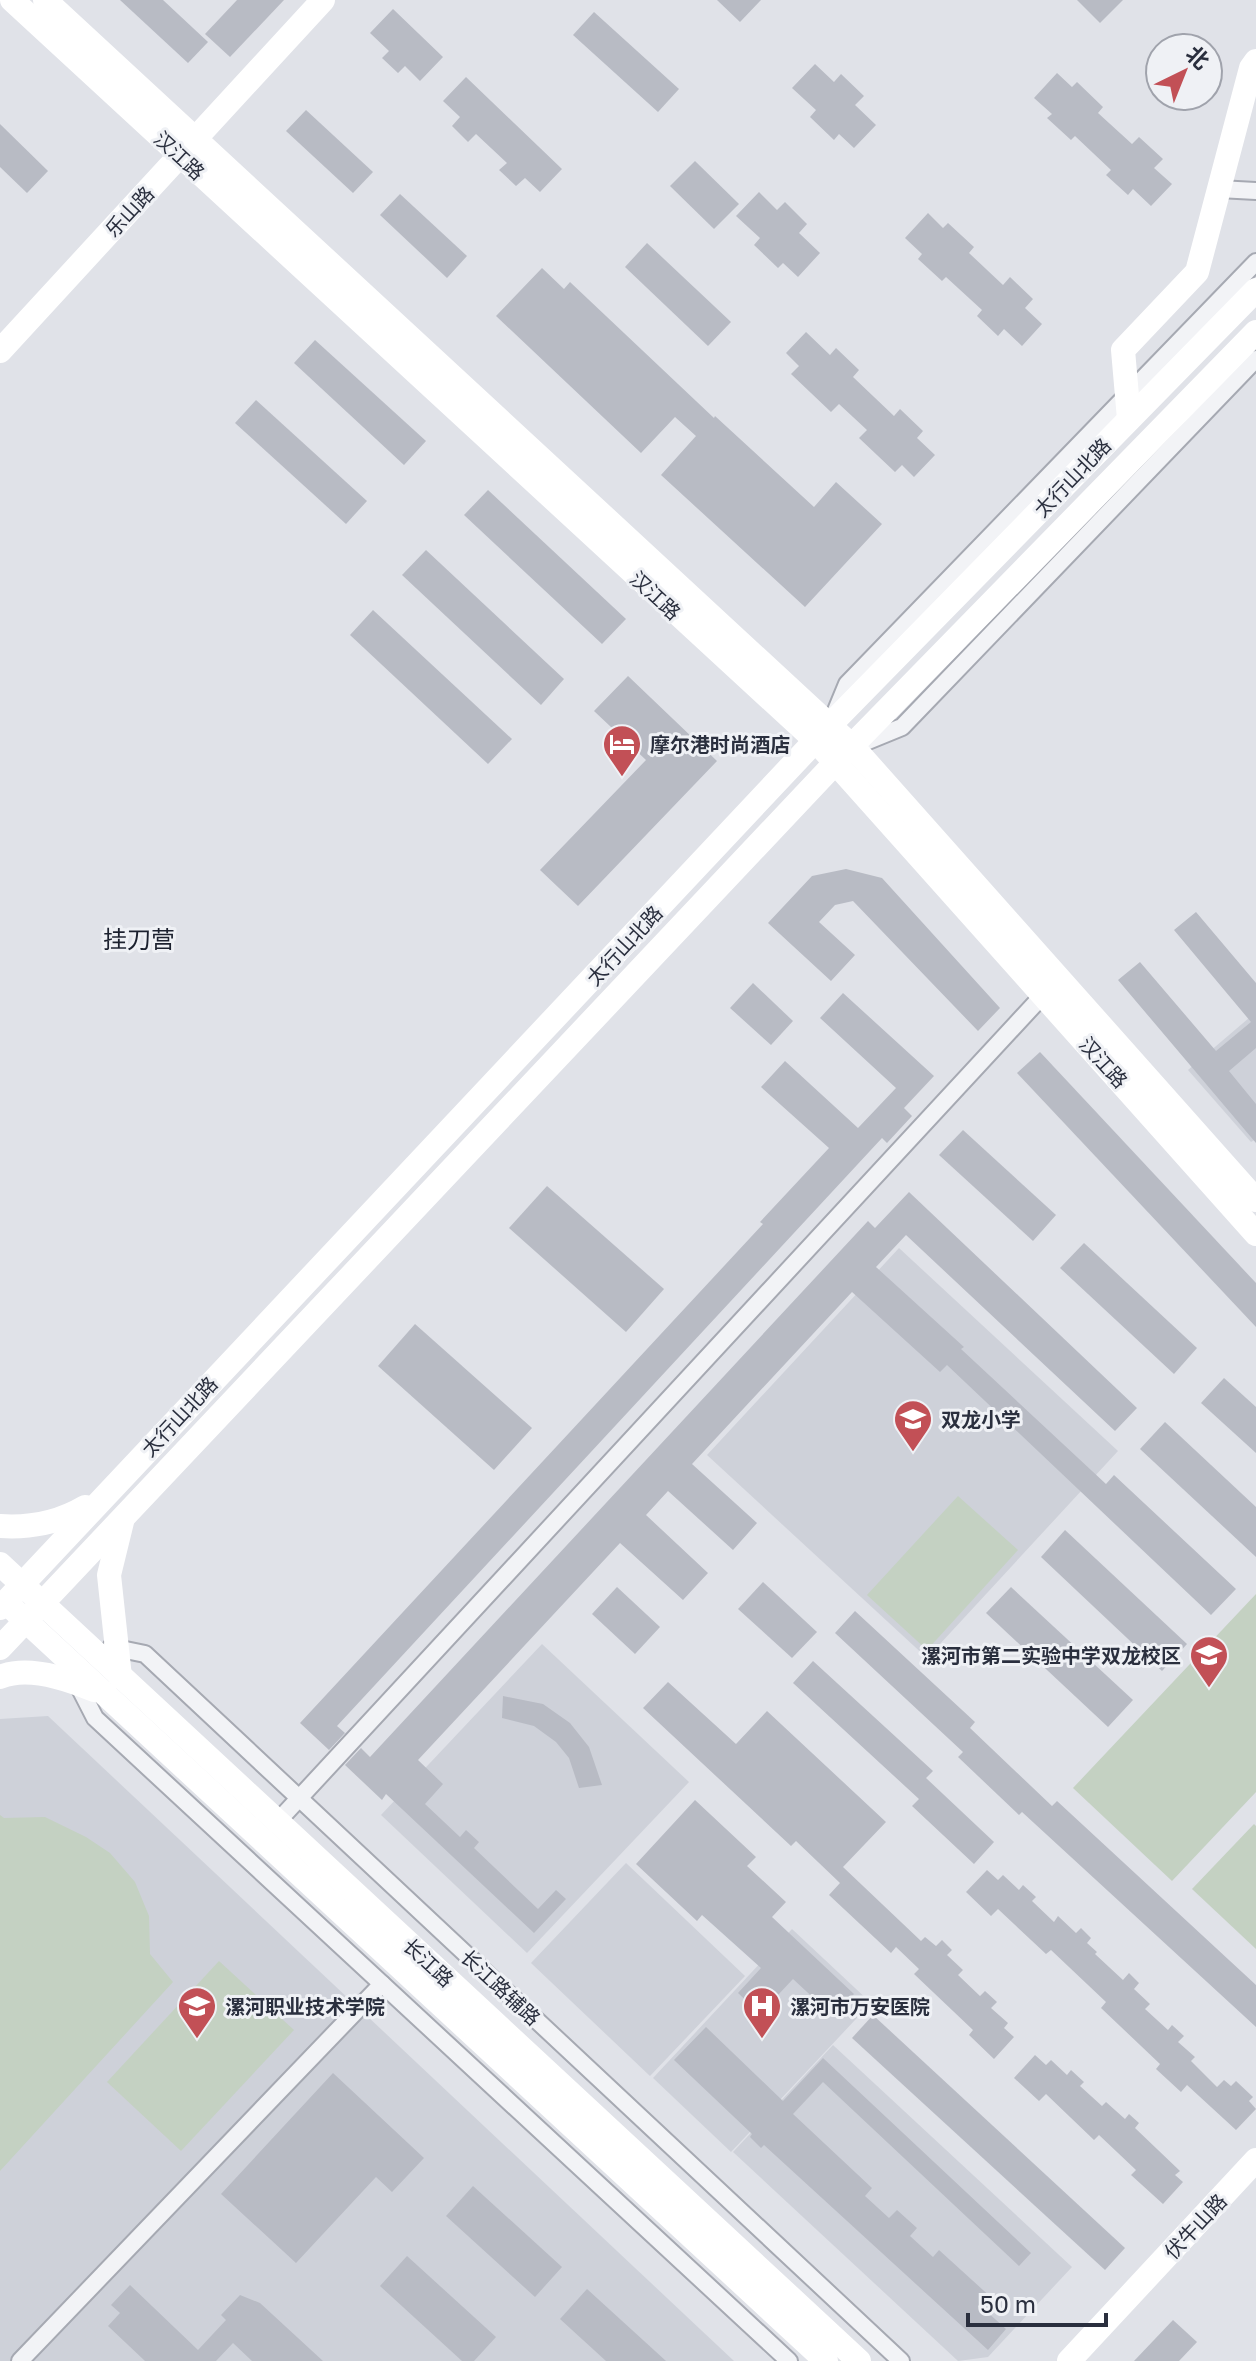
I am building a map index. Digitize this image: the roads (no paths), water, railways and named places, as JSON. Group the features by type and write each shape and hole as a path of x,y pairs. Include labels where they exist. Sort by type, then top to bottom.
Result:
{"main road":[{"name":"汉江路","path":"12,0 187,147 823,733 1256,1200"},
{"name":"汉江路","path":"45,0 187,147"},
{"name":"乐山路","path":"0,351 323,0"},
{"path":"1128,408 1123,350 1197,272 1251,68 1256,61"},
{"name":"太行山北路","path":"7,1597 1128,408 1256,290"},
{"name":"太行山北路","path":"0,1648 844,754 1256,332"},
{"name":"汉江路","path":"844,754 1044,994 1256,1234"},
{"path":"0,1526 21,1527 63,1520 104,1495"},
{"path":"0,1677 8,1674 49,1675 77,1663 112,1686 117,1647 109,1575 123,1518"},
{"name":"长江路","path":"0,1564 7,1597 33,1612 77,1663 112,1686 278,1821 859,2361"},
{"name":"长江路","path":"112,1686 826,2361"},
{"name":"伏牛山路","path":"1069,2361 1256,2160"}],"street":[{"path":"1219,189 1256,191"},
{"path":"1128,408 1256,262"},
{"path":"844,754 902,727 1256,359"},
{"path":"278,1821 1044,994"},
{"name":"长江路辅路","path":"77,1663 117,1647 145,1654 901,2361"},
{"path":"77,1663 95,1718 789,2361"},
{"path":"20,2361 382,1984"}],"place":[{"name":"摩尔港时尚酒店","path":"622,778"},
{"name":"双龙小学","path":"913,1453"},
{"name":"漯河市第二实验中学双龙校区","path":"1209,1689"},
{"name":"漯河职业技术学院","path":"197,2040"},
{"name":"漯河市万安医院","path":"762,2040"}],"district":[{"name":"挂刀营","path":"139,938"}]}
